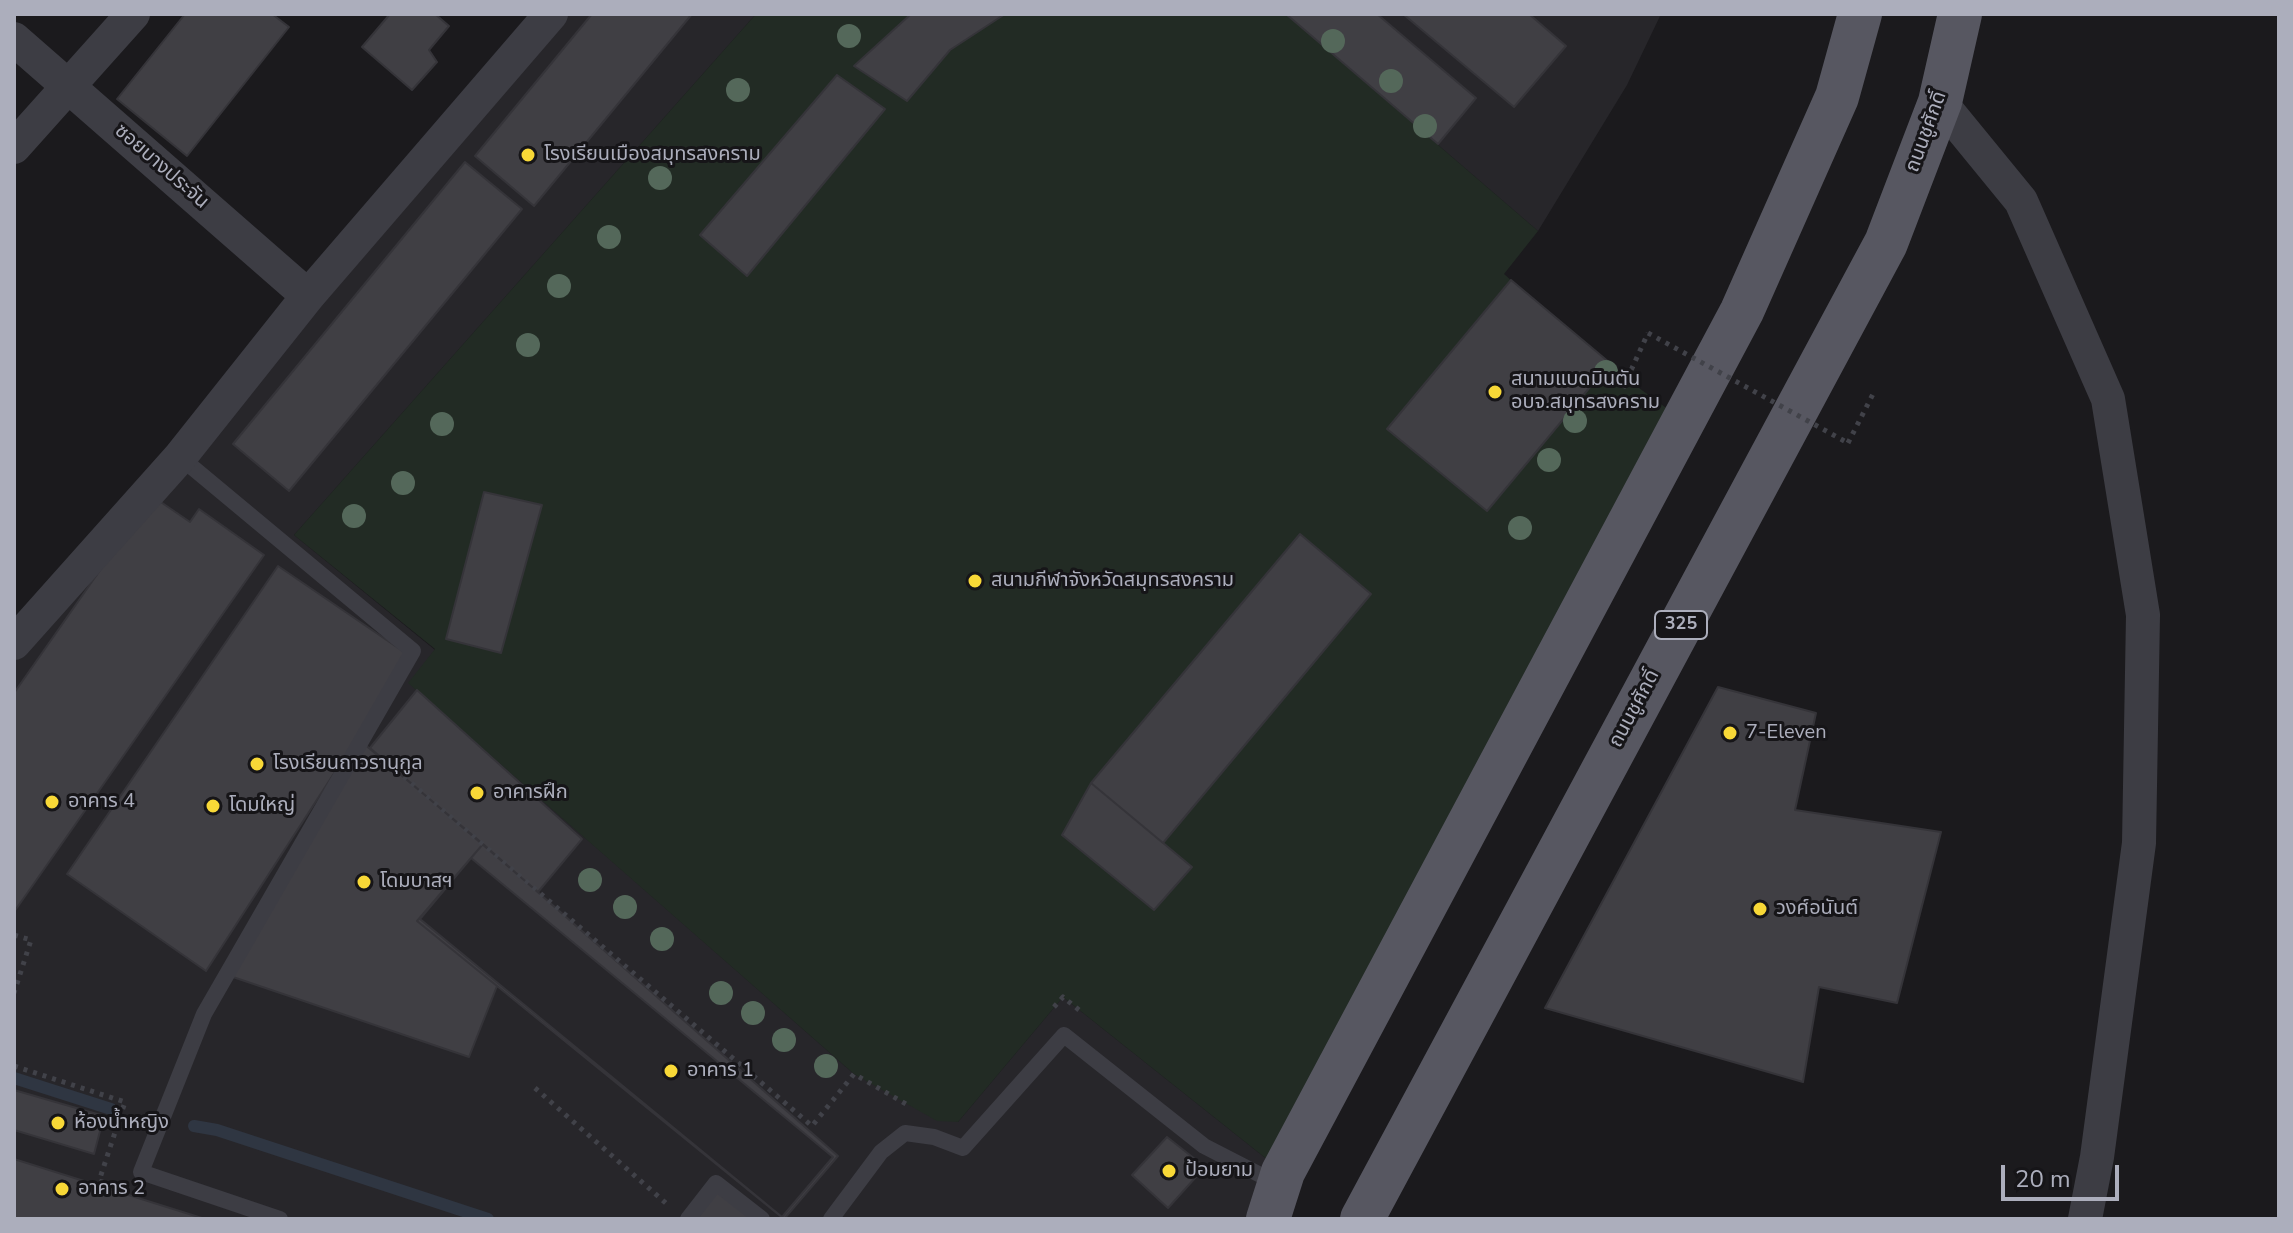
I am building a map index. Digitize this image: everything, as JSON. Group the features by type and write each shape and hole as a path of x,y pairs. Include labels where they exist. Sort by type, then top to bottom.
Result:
{"main road":[{"path":"1269,1207 1742,311 1837,97 1860,14"},
{"name":"ถนนชูศักดิ์","path":"1362,1219 1886,243 1940,102 1960,14"}],"street":[{"path":"14,147 133,14"},
{"path":"14,643 180,457 308,296 551,14"},
{"name":"ซอยบางประจัน","path":"14,39 308,296"},
{"path":"1940,102 2021,201 2108,399 2143,615 2139,843 2097,1157 2085,1219"}],"lane":[{"path":"180,457 413,651 204,1014 141,1172 280,1219"},
{"path":"831,1219 881,1152 905,1133 934,1137 963,1148 1064,1035 1204,1146 1269,1207"},
{"path":"688,1219 716,1183 762,1219"}],"path":[{"path":"1623,388 1648,333 1848,443 1873,394"},
{"path":"361,740 812,1126 854,1074 909,1105"},
{"path":"14,935 31,940 14,993"},
{"path":"1044,1020 1063,997 1088,1016"},
{"path":"14,1066 125,1102 99,1181 127,1191"},
{"path":"535,1088 672,1209"}],"shaded area":[{"name":"โรงเรียนถาวรานุกูล","path":"543,14 756,14 294,535 435,650 409,683 854,1074 958,1122 1063,997 1283,1172 1262,1219 14,1219 14,643"},
{"name":"สนามกีฬาจังหวัดสมุทรสงคราม","path":"756,14 1286,14 1538,231 1504,274 1609,366 1684,421 1283,1172 1063,997 958,1122 937,1121 854,1074 408,683 435,649 294,535"},
{"path":"1286,14 1661,14 1627,85 1538,231"}],"building":[{"path":"185,14 272,14 289,27 187,156 117,99"},
{"path":"390,14 435,14 449,26 429,50 437,62 412,90 362,47"},
{"path":"592,14 692,14 534,206 475,156"},
{"path":"911,14 1005,14 950,50 907,101 854,66"},
{"path":"1286,14 1377,14 1476,98 1438,144"},
{"path":"1403,14 1529,14 1566,46 1514,107"},
{"path":"837,75 885,109 747,276 700,235"},
{"path":"465,162 522,209 289,491 233,444"},
{"name":"สนามแบดมินตัน อบจ.สมุทรสงคราม","path":"1511,280 1610,363 1487,511 1387,429"},
{"path":"484,492 542,505 501,653 446,639"},
{"name":"อาคาร 4","path":"152,496 190,522 199,509 264,555 14,912 14,693"},
{"path":"1300,534 1371,594 1163,843 1091,783"},
{"name":"โดมใหญ่","path":"278,566 410,656 206,971 67,874"},
{"name":"วงศ์อนันต์","path":"1718,687 1816,713 1795,810 1941,832 1897,1003 1819,987 1803,1082 1545,1008"},
{"name":"อาคารฝึก","path":"417,690 582,839 538,892 370,748"},
{"name":"โดมบาสฯ","path":"357,738 483,844 417,921 497,986 469,1057 227,975"},
{"path":"1091,783 1192,867 1154,910 1062,835"},
{"name":"อาคาร 1","path":"483,844 838,1156 784,1219 417,921"},
{"name":"อาคาร 1","path":"471,858 833,1157 782,1217 420,919"},
{"name":"ห้องน้ำหญิง","path":"14,1090 104,1116 94,1154 14,1130"},
{"name":"ป้อมยาม","path":"1167,1137 1205,1167 1168,1208 1132,1175"},
{"name":"อาคาร 2","path":"14,1159 205,1219 14,1219"},
{"path":"716,1183 762,1219 688,1219"}],"waterway":[{"path":"14,1078 111,1109"},
{"path":"194,1126 217,1130 488,1219"}],"place":[{"name":"โรงเรียนเมืองสมุทรสงคราม","path":"528,155"},
{"name":"สนามแบดมินตัน อบจ.สมุทรสงคราม","path":"1495,392"},
{"name":"สนามกีฬาจังหวัดสมุทรสงคราม","path":"975,581"},
{"name":"7-Eleven","path":"1730,733"},
{"name":"โรงเรียนถาวรานุกูล","path":"257,764"},
{"name":"อาคารฝึก","path":"477,793"},
{"name":"อาคาร 4","path":"52,802"},
{"name":"โดมใหญ่","path":"213,806"},
{"name":"โดมบาสฯ","path":"364,882"},
{"name":"วงศ์อนันต์","path":"1760,909"},
{"name":"อาคาร 1","path":"671,1071"},
{"name":"ห้องน้ำหญิง","path":"58,1123"},
{"name":"ป้อมยาม","path":"1169,1171"},
{"name":"อาคาร 2","path":"62,1189"}]}
